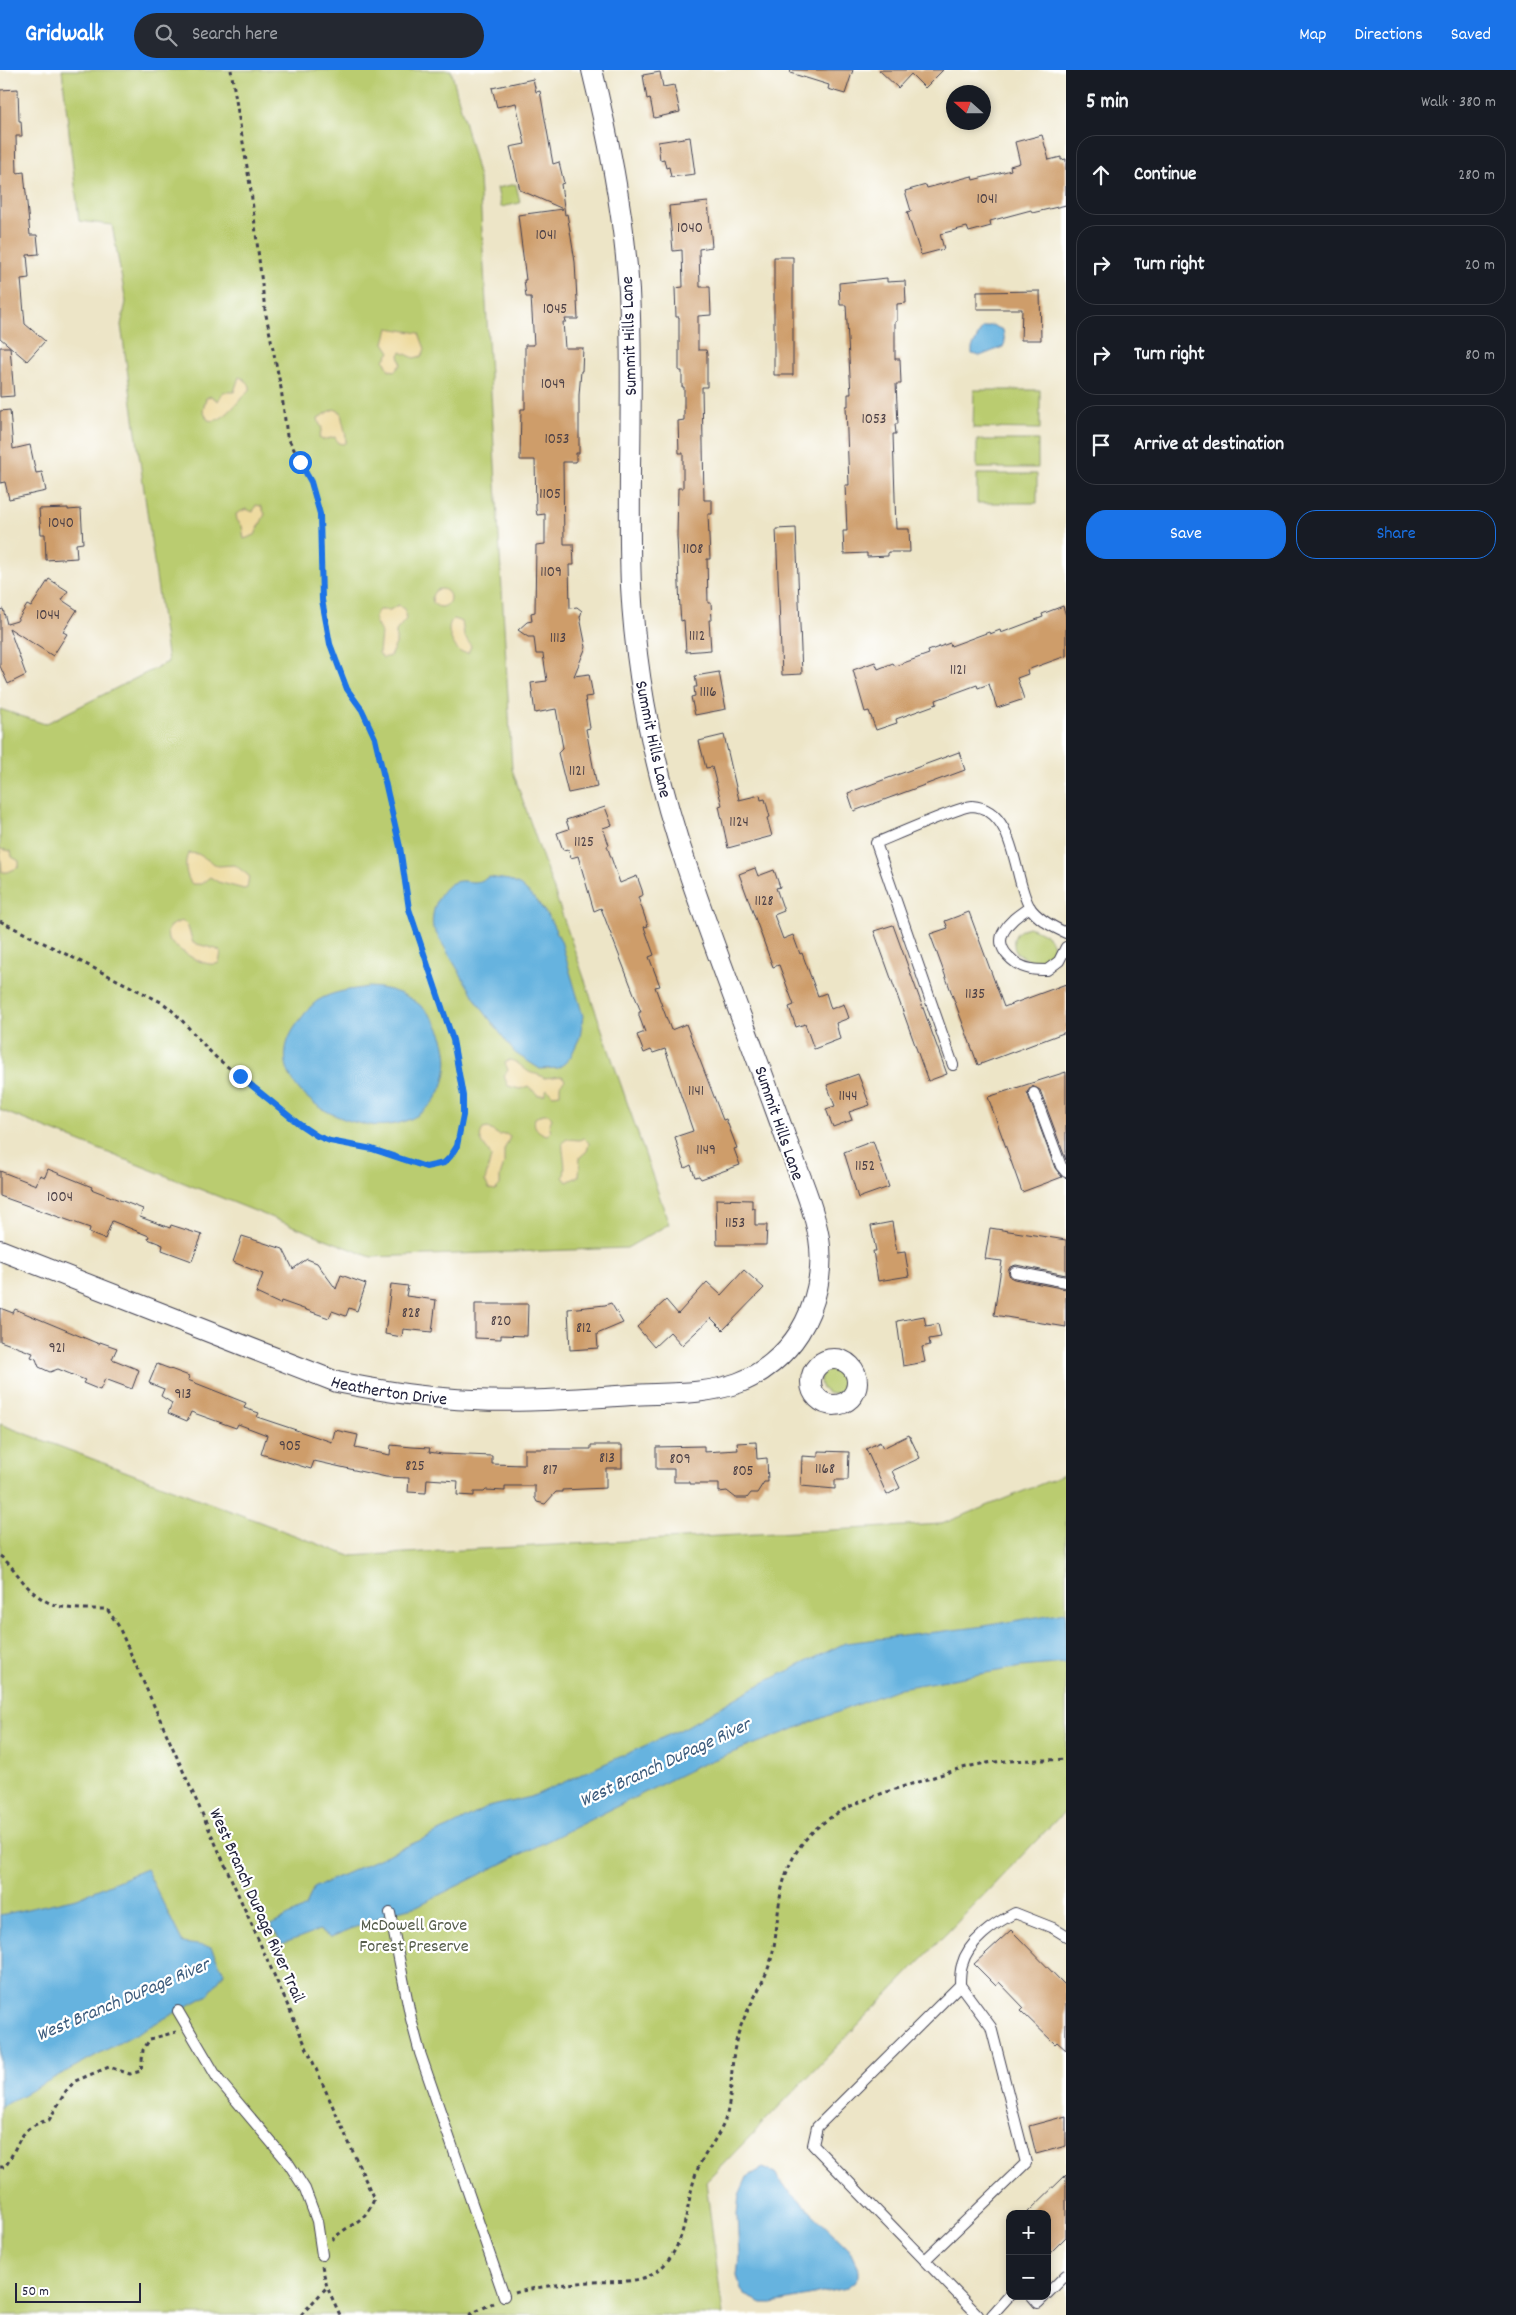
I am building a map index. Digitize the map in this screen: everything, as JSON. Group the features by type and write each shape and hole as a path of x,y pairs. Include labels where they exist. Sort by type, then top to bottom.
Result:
{"street":[{"name":"Summit Hills Lane","path":"592,70 606,127 618,195 628,288 632,592 636,649 646,716 660,776 687,867 760,1065 819,1235 820,1270 814,1302 807,1319 790,1346"},
{"name":"Heatherton Drive","path":"0,1250 337,1382 391,1392 447,1399 549,1400 709,1390 748,1378 768,1367 790,1346"},
{"path":"790,1346 816,1368"}],"lane":[{"path":"953,1065 876,843 970,806 987,810 997,818 1005,831 1030,907 1049,925 1066,933"},
{"path":"1030,907 1010,921 1002,933 1002,947 1010,959 1030,969 1047,970 1059,961 1066,946"},
{"path":"1034,1093 1061,1166 1066,1172"},
{"path":"1015,1272 1066,1282"},
{"path":"390,1913 411,2019 420,2053 504,2296"},
{"path":"978,2315 813,2146 817,2126 960,1985 962,1963 972,1944 998,1921 1016,1913 1053,1928 1066,1936"},
{"path":"924,2260 1026,2163 991,2027 960,1985"},
{"path":"178,2011 218,2080 287,2161 305,2189 317,2221 322,2255"},
{"path":"1051,2290 1066,2275"},
{"path":"992,2315 1006,2299"}],"path":[{"path":"0,921 163,1003 174,1012 206,1048 299,1124 317,1136 343,1145 372,1149 426,1167 444,1163 457,1146 463,1115 463,1096 453,1040 409,909 400,847 375,738 362,710 347,689 330,644 322,600 320,514 311,482 287,436 283,396 265,310 252,191 231,70"},
{"name":"West Branch DuPage River Trail","path":"0,1556 35,1595 46,1602 70,1608 107,1609 118,1625 374,2199 370,2211 365,2217 343,2229 329,2242 322,2255"},
{"path":"470,2315 504,2296 526,2290 644,2278 662,2268 674,2252 683,2233 692,2184 700,2163 726,2119 735,2047 742,2020 764,1979 772,1956 777,1904 783,1882 792,1860 804,1841 814,1831 836,1813 876,1796 962,1768 1004,1761 1066,1759"},
{"path":"0,2167 5,2167 20,2136 34,2123 49,2120 66,2091 75,2081 109,2067 130,2074 142,2070 143,2050 150,2039 188,2028"},
{"path":"322,2255 322,2271 340,2315"},
{"path":"300,2315 327,2287"}],"green space":[{"path":"62,70 451,70 479,178 512,769 669,1224 627,1248 371,1257 0,1110 0,709 45,724 168,662 121,325 126,302 112,225 79,221"},
{"path":"516,184 520,203 501,207 497,188"},
{"path":"974,390 1040,390 1040,429 973,428"},
{"path":"977,440 1038,440 1038,468 977,468"},
{"path":"977,474 1037,474 1037,503 977,503"},
{"path":"1028,927 1043,933 1051,940 1052,950 1044,962 1034,962 1016,953 1015,937 1020,931"},
{"path":"833,1368 842,1372 846,1381 842,1390 833,1394 824,1390 820,1381 824,1372"},
{"name":"McDowell Grove Forest Preserve","path":"0,1424 350,1556 942,1524 1066,1474 1066,1813 1062,1814 706,2182 723,2315 0,2315"}],"sand":[{"path":"388,328 419,333 425,349 422,356 414,358 401,352 399,355 401,364 395,371 389,370 384,360 390,352 384,343"},
{"path":"239,377 244,379 250,386 250,390 220,419 208,420 203,411 206,398 211,396 218,401 223,392 234,392"},
{"path":"334,409 341,412 346,438 346,442 343,444 338,443 335,437 323,440 319,438 322,428 318,418"},
{"path":"256,505 261,506 265,514 255,535 244,539 242,526 237,520 236,514 246,509 253,512"},
{"path":"441,589 447,592 450,598 447,604 441,607 435,604 432,598 435,592"},
{"path":"398,605 405,610 406,619 396,631 396,644 390,656 383,658 379,653 381,633 375,616 379,610 390,610"},
{"path":"453,619 462,622 464,635 471,646 468,653 460,652 450,636 449,627"},
{"path":"0,849 11,851 12,857 19,861 19,867 8,872 2,872"},
{"path":"189,853 198,854 218,866 235,865 249,876 247,888 244,889 218,882 210,877 201,884 192,884 186,869 186,860"},
{"path":"181,921 187,924 193,943 221,952 219,963 213,964 199,961 178,949 168,940 167,932 170,926"},
{"path":"509,1060 517,1063 529,1072 544,1078 562,1076 565,1080 560,1085 560,1094 553,1095 547,1089 544,1095 538,1095 528,1086 520,1089 508,1086 504,1076 508,1070 505,1063"},
{"path":"543,1114 549,1114 552,1119 549,1124 551,1132 547,1135 541,1133 534,1124 535,1118"},
{"path":"488,1128 499,1135 506,1134 510,1137 504,1150 504,1164 500,1176 500,1185 495,1190 489,1189 485,1181 491,1157 480,1137 483,1129"},
{"path":"584,1138 589,1143 587,1151 580,1157 579,1176 567,1182 563,1177 565,1169 563,1142 567,1139 579,1140"}],"water":[{"path":"992,325 1003,330 1005,342 1003,347 980,356 972,354 972,348 982,328"},
{"path":"489,877 509,880 521,886 537,901 550,919 561,941 583,1016 580,1037 571,1056 558,1068 540,1069 515,1053 479,1005 433,928 434,908 444,889 455,882 474,882"},
{"path":"368,987 400,993 424,1008 439,1029 446,1053 445,1078 435,1100 416,1116 388,1125 368,1125 346,1120 326,1111 308,1098 294,1083 286,1065 287,1045 297,1024 314,1003 336,993"},
{"name":"West Branch DuPage River","path":"1066,1612 1066,1663 1021,1667 900,1688 698,1766 417,1906 390,1913 331,1937 319,1930 282,1944 271,1925 306,1907 313,1888 450,1827 488,1807 531,1797 684,1728 753,1688 845,1643 978,1627"},
{"name":"West Branch DuPage River","path":"146,1869 183,1943 211,1947 224,1973 208,1995 0,2107 0,1915 77,1898"},
{"path":"763,2168 775,2173 784,2186 849,2249 858,2268 858,2276 854,2283 847,2288 773,2303 762,2303 745,2295 741,2290 737,2275 739,2256 737,2214 739,2195 747,2177"}],"building":[{"path":"791,70 853,70 845,94 828,89 829,85 790,73"},
{"path":"879,70 943,70 925,88 911,74 898,88"},
{"path":"660,72 663,87 674,85 680,112 654,118 650,98 647,99 643,75"},
{"path":"533,79 536,92 540,91 553,164 559,162 564,183 561,184 565,215 567,214 575,262 578,319 565,319 566,322 563,322 565,348 583,348 579,395 579,453 576,453 576,462 563,462 564,544 573,544 574,565 569,565 570,608 577,607 582,611 580,617 586,647 574,676 589,674 593,696 585,697 590,728 586,729 597,787 568,793 558,753 563,748 556,709 535,713 531,683 547,681 543,654 536,654 534,637 528,637 518,630 527,622 532,621 531,613 535,612 536,545 545,544 545,514 537,515 535,460 520,460 521,409 525,409 525,345 534,345 531,297 526,297 524,280 526,280 518,215 563,209 520,190 510,147 525,144 516,103 497,107 492,88"},
{"path":"18,89 19,121 21,121 22,136 16,136 17,173 24,172 30,235 37,235 39,254 27,255 29,278 21,279 25,324 45,341 27,361 0,338 0,90"},
{"path":"1042,135 1049,160 1061,157 1061,160 1066,159 1066,205 1032,213 1031,210 990,221 991,226 969,232 967,227 940,234 944,249 921,255 907,212 911,211 905,191 926,185 927,188 972,176 973,180 1011,170 1010,166 1020,163 1015,142"},
{"path":"690,137 695,174 671,177 669,167 666,168 664,159 660,160 658,142"},
{"path":"708,202 712,247 699,249 700,287 710,287 711,315 698,316 698,350 706,350 707,354 707,387 702,387 704,500 712,500 712,514 708,514 710,559 707,559 708,603 711,603 712,620 709,620 711,650 686,652 684,620 681,621 680,609 677,536 678,488 683,488 683,453 679,453 678,421 684,420 684,387 682,387 682,371 679,371 679,317 676,317 675,288 683,287 682,250 673,251 669,206"},
{"path":"774,257 793,257 793,375 774,375"},
{"path":"887,278 887,282 905,281 906,303 897,304 897,321 895,322 895,359 900,359 901,384 896,384 898,424 895,424 896,434 893,434 896,529 909,529 910,552 888,552 888,556 867,557 867,553 844,554 843,531 847,531 845,485 849,485 846,406 848,406 848,394 851,394 846,305 840,305 839,283"},
{"path":"1040,291 1041,340 1021,340 1022,309 977,309 977,292"},
{"path":"0,347 10,347 14,396 0,397"},
{"path":"10,410 13,449 30,445 36,473 42,472 46,491 9,499 5,482 0,483 0,411"},
{"path":"68,508 68,510 81,509 83,543 76,544 77,558 46,560 45,534 41,534 39,509"},
{"path":"796,528 802,674 782,675 776,529"},
{"path":"49,579 68,591 62,600 77,610 63,632 67,634 53,656 9,628 26,675 8,684 0,666 0,610 3,609 7,624 17,621 27,605 31,607"},
{"path":"1063,606 1066,616 1066,656 1027,670 1028,674 1017,678 1024,699 997,708 989,684 978,688 977,685 936,700 937,704 896,719 897,723 876,730 869,711 865,712 853,670 875,662 878,669 893,663 895,666 929,654 928,651 950,643 951,646 989,632 990,634 1000,630 1001,633 1043,617 1042,614"},
{"path":"719,672 726,709 695,715 691,697 695,696 694,687 697,687 695,676"},
{"path":"724,735 739,800 760,795 761,800 765,799 770,817 767,818 772,836 728,848 719,806 722,805 712,767 706,768 699,741"},
{"path":"959,752 965,770 854,811 848,793"},
{"path":"605,807 612,825 603,828 620,883 637,876 642,890 643,895 638,897 648,926 644,927 654,955 649,957 660,986 655,987 671,1030 686,1024 723,1120 726,1119 737,1148 734,1149 740,1165 701,1179 699,1176 695,1177 691,1165 685,1168 678,1148 675,1137 693,1131 665,1049 653,1053 651,1050 644,1053 637,1035 645,1032 639,1016 639,1012 641,1012 601,908 594,911 578,856 571,858 568,849 563,850 557,833 569,829 566,820"},
{"path":"755,868 758,876 774,870 780,887 776,888 784,911 774,915 783,939 793,935 800,954 802,953 818,996 826,993 831,1009 844,1004 849,1018 836,1023 840,1039 814,1049 805,1024 796,1027 789,1007 794,1005 779,965 773,967 739,874"},
{"path":"969,912 1004,1007 1066,984 1066,1032 978,1065 930,934 948,928 945,921"},
{"path":"893,925 947,1074 928,1081 874,931"},
{"path":"1066,1072 1066,1160 1040,1090 1032,1086 1027,1092 1055,1168 1062,1177 1022,1192 988,1097"},
{"path":"858,1074 870,1105 849,1112 852,1120 833,1127 826,1109 835,1106 827,1085"},
{"path":"873,1141 889,1187 858,1198 844,1152"},
{"path":"48,1169 92,1187 91,1189 143,1209 140,1217 170,1228 171,1225 202,1235 192,1261 162,1250 163,1245 148,1239 149,1236 112,1221 105,1239 89,1233 90,1228 0,1196 0,1171 36,1185 40,1175 45,1177"},
{"path":"716,1199 752,1200 752,1209 755,1208 755,1225 767,1225 766,1245 717,1245"},
{"path":"892,1222 897,1253 905,1252 909,1276 878,1281 873,1251 876,1251 871,1226"},
{"path":"990,1228 1066,1240 1066,1275 1016,1265 1010,1267 1008,1271 1010,1277 1014,1279 1066,1289 1066,1327 994,1315 1002,1261 985,1259"},
{"path":"242,1236 283,1249 293,1269 307,1259 317,1263 336,1289 341,1275 366,1284 357,1311 349,1308 346,1316 332,1311 329,1318 281,1301 280,1304 256,1293 263,1274 233,1262"},
{"path":"744,1270 764,1288 723,1330 711,1318 682,1345 670,1332 654,1347 637,1327 666,1300 678,1314 707,1282 721,1295"},
{"path":"391,1284 408,1286 406,1296 436,1300 432,1332 403,1329 402,1337 385,1334"},
{"path":"611,1303 623,1323 597,1334 598,1348 570,1350 568,1309"},
{"path":"475,1304 528,1304 527,1336 501,1335 501,1339 475,1338"},
{"path":"0,1308 13,1313 15,1309 99,1344 100,1342 117,1348 112,1359 139,1370 132,1389 105,1379 100,1390 83,1383 85,1380 58,1369 50,1372 39,1367 36,1359 31,1357 33,1353 0,1341"},
{"path":"924,1316 926,1326 938,1324 941,1337 929,1339 930,1345 922,1347 925,1362 903,1366 897,1321"},
{"path":"157,1364 189,1376 188,1380 246,1403 244,1408 259,1413 257,1417 332,1442 335,1430 358,1435 355,1448 390,1455 391,1445 430,1448 429,1452 442,1454 492,1456 492,1464 524,1465 524,1449 591,1449 591,1445 622,1445 622,1468 606,1468 606,1488 562,1490 562,1492 556,1492 545,1504 537,1502 535,1486 505,1486 505,1491 486,1490 484,1492 474,1492 474,1496 457,1495 458,1481 427,1479 426,1493 408,1492 409,1478 386,1477 314,1461 311,1469 261,1454 267,1435 238,1424 236,1428 191,1412 187,1421 168,1413 172,1403 161,1396 164,1389 149,1383"},
{"path":"909,1435 920,1458 892,1471 900,1488 887,1495 866,1449 880,1442 883,1448"},
{"path":"756,1442 757,1459 767,1458 768,1482 764,1482 757,1493 751,1493 747,1498 736,1498 727,1491 719,1492 719,1484 674,1482 674,1469 656,1469 656,1447 704,1446 704,1452 738,1450 737,1443"},
{"path":"818,1451 849,1452 848,1480 835,1480 835,1489 801,1486 802,1456 818,1457"},
{"path":"1011,1930 1066,1986 1066,2050 1057,2042 1055,2044 1021,2011 1024,2008 999,1982 996,1986 974,1964"},
{"path":"1066,2116 1066,2146 1036,2154 1029,2126"},
{"path":"1066,2175 1066,2237 1051,2252 1051,2210 1030,2210"}],"route":[{"path":"240,1076 299,1124 317,1136 330,1141 372,1149 415,1165 426,1167 444,1163 457,1146 463,1115 463,1096 453,1040 441,998 409,909 400,847 375,738 362,710 347,689 330,644 322,600 320,514 311,482 300,462"}]}
